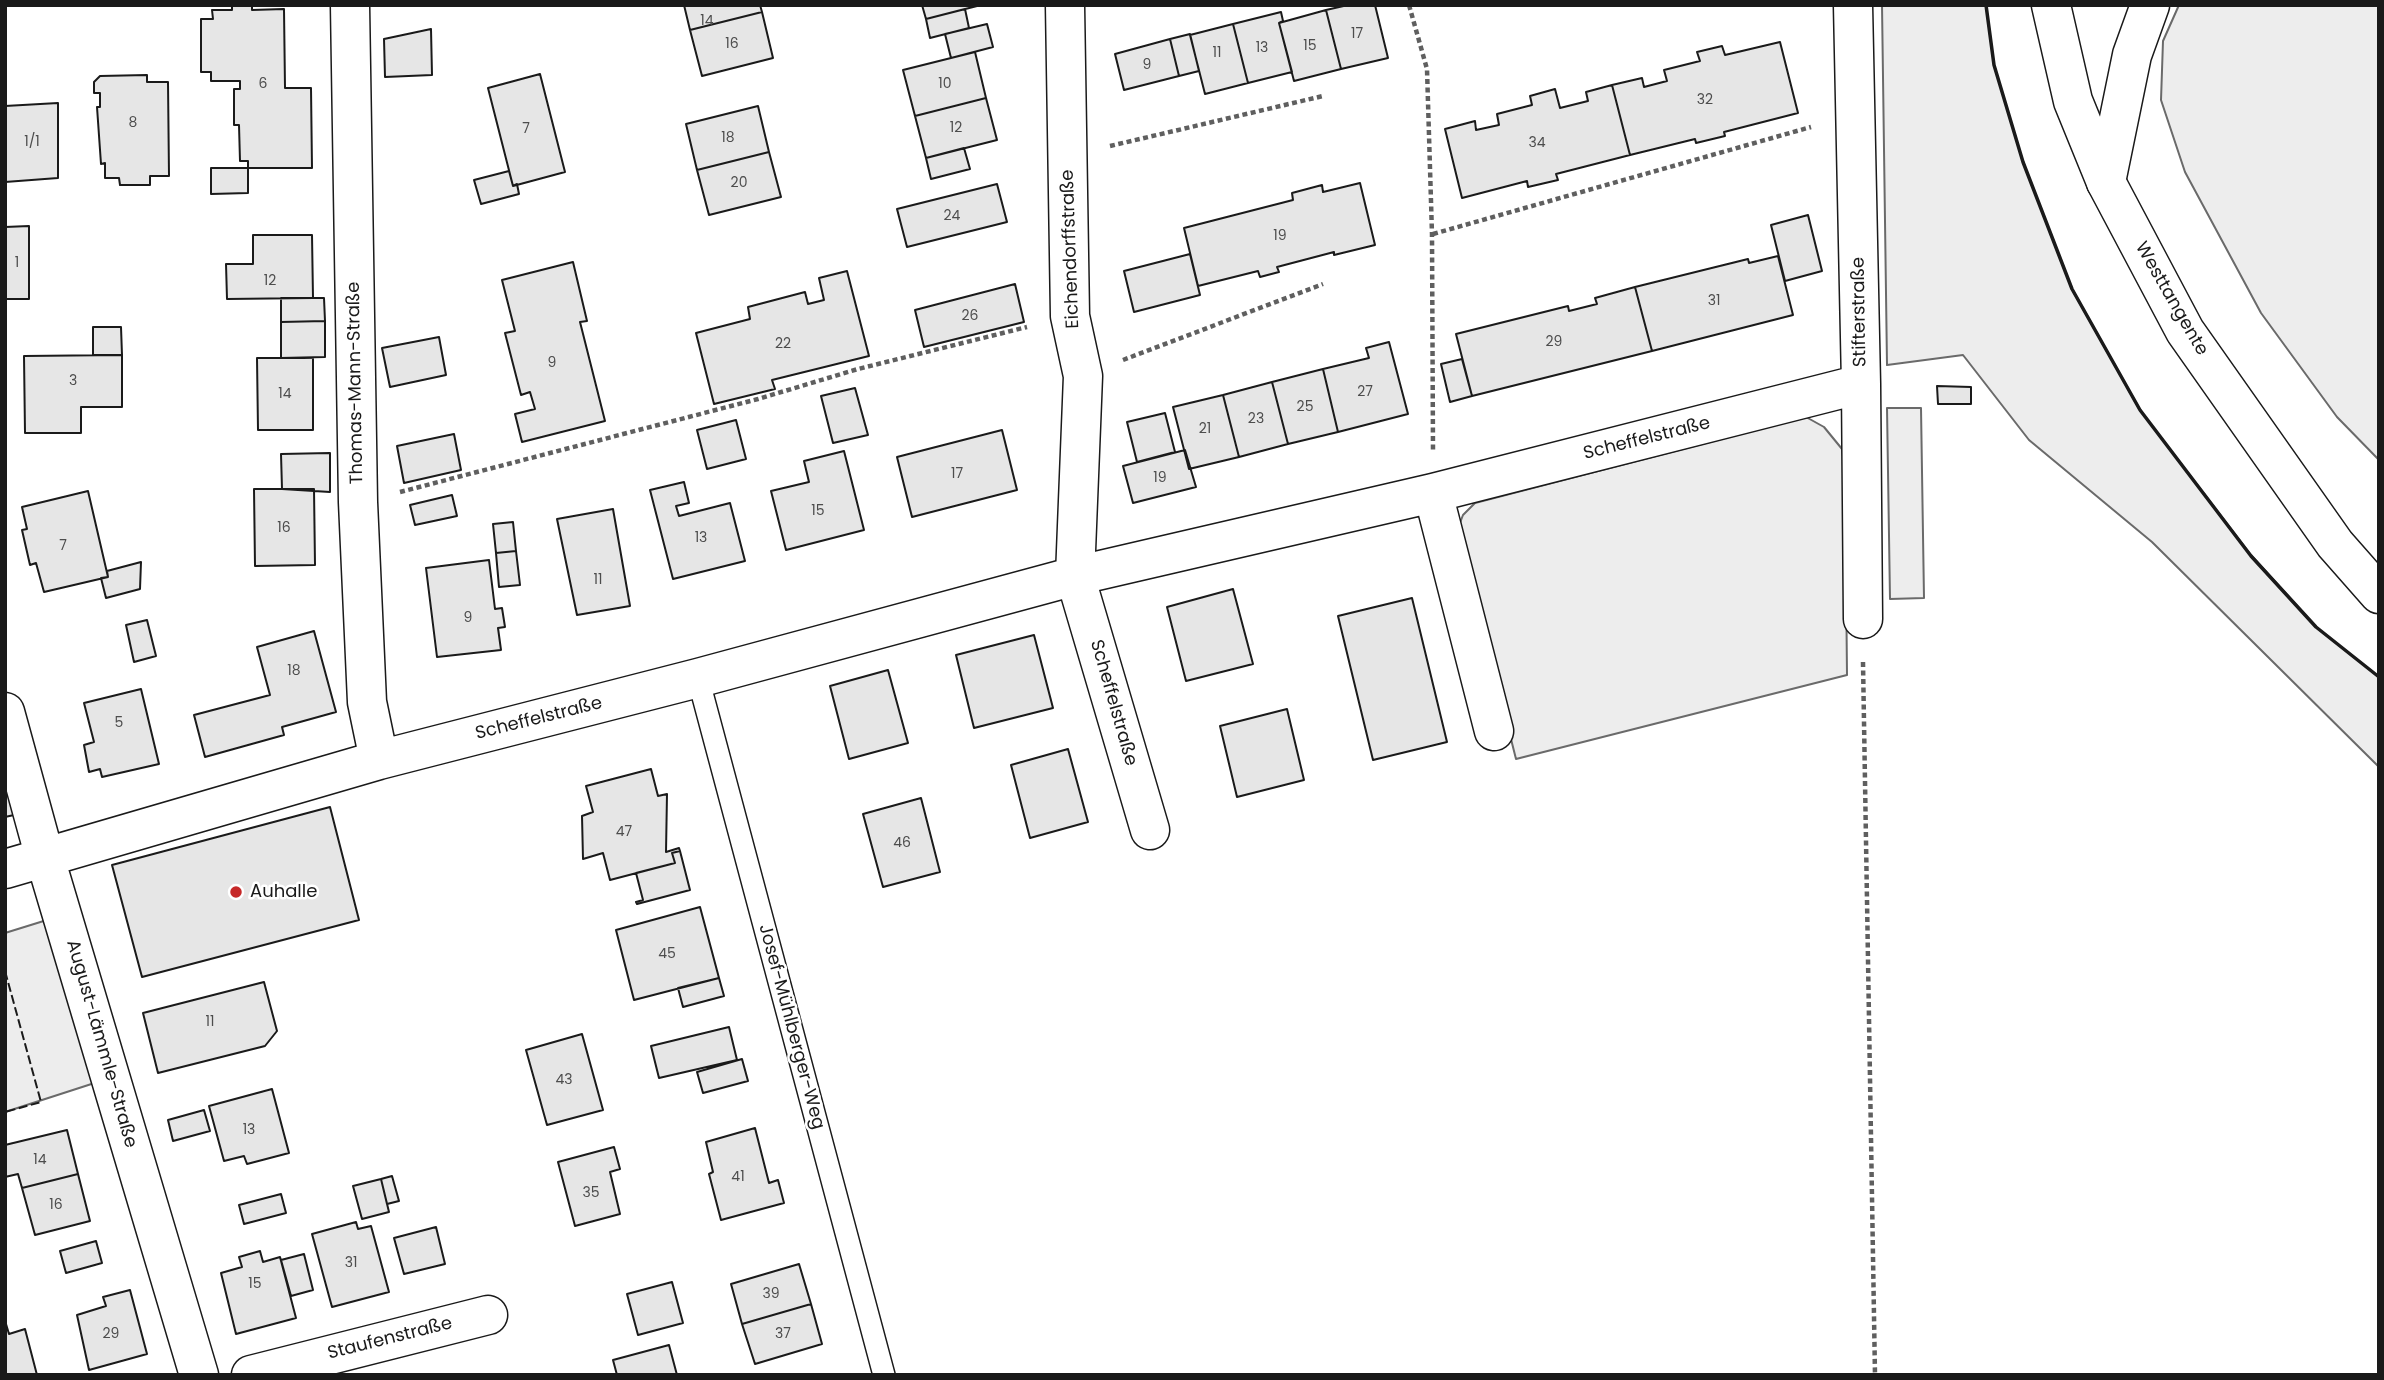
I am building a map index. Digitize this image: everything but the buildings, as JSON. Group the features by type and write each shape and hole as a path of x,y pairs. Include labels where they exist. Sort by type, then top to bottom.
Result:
{"main road":[{"name":"Thomas-Mann-Straße","path":"350,5 358,502 367,702 379,760"},
{"name":"Eichendorffstraße","path":"1065,5 1070,316 1083,376 1075,576"},
{"name":"Stifterstraße","path":"1853,5 1863,619"},
{"name":"Westtangente","path":"2051,5 2073,101 2106,182 2185,331 2335,544 2379,594"},
{"path":"2106,182 2132,55 2150,5"},
{"name":"Scheffelstraße","path":"5,869 379,760 698,678 1075,576 1433,493 1861,384"},
{"path":"1433,493 1494,731"},
{"name":"Scheffelstraße","path":"1075,576 1150,830"},
{"name":"August-Lämmle-Straße","path":"5,712 45,858 199,1375"},
{"name":"Staufenstraße","path":"251,1375 488,1314"}],"lane":[{"name":"Josef-Mühlberger-Weg","path":"698,678 884,1375"}],"path":[{"path":"1409,5 1427,69 1432,234 1433,493"},
{"path":"1068,155 1323,96"},
{"path":"1432,234 1856,114"},
{"path":"1083,376 1323,284"},
{"path":"358,502 758,399 858,369 1070,316"},
{"path":"1863,619 1875,1375"}],"shaded area":[{"path":"1882,5 1986,5 1994,65 2023,162 2072,289 2140,410 2251,555 2316,627 2379,677 2379,767 2152,542 2029,440 1963,355 1887,365"},
{"path":"2179,5 2379,5 2379,460 2337,417 2261,313 2185,172 2161,100 2163,41"},
{"path":"1887,408 1921,408 1924,598 1890,599"},
{"path":"1806,417 1824,427 1842,449 1845,473 1847,675 1516,759 1458,528 1463,515 1475,503"},
{"path":"63,915 110,1078 5,1112 5,933"}],"fence":[{"path":"5,971 41,1102 5,1112"}],"wall":[{"path":"1986,5 1994,65 2023,162 2072,289 2140,410 2251,556 2316,627 2379,677"}],"place":[{"name":"Auhalle","path":"236,892"}]}
